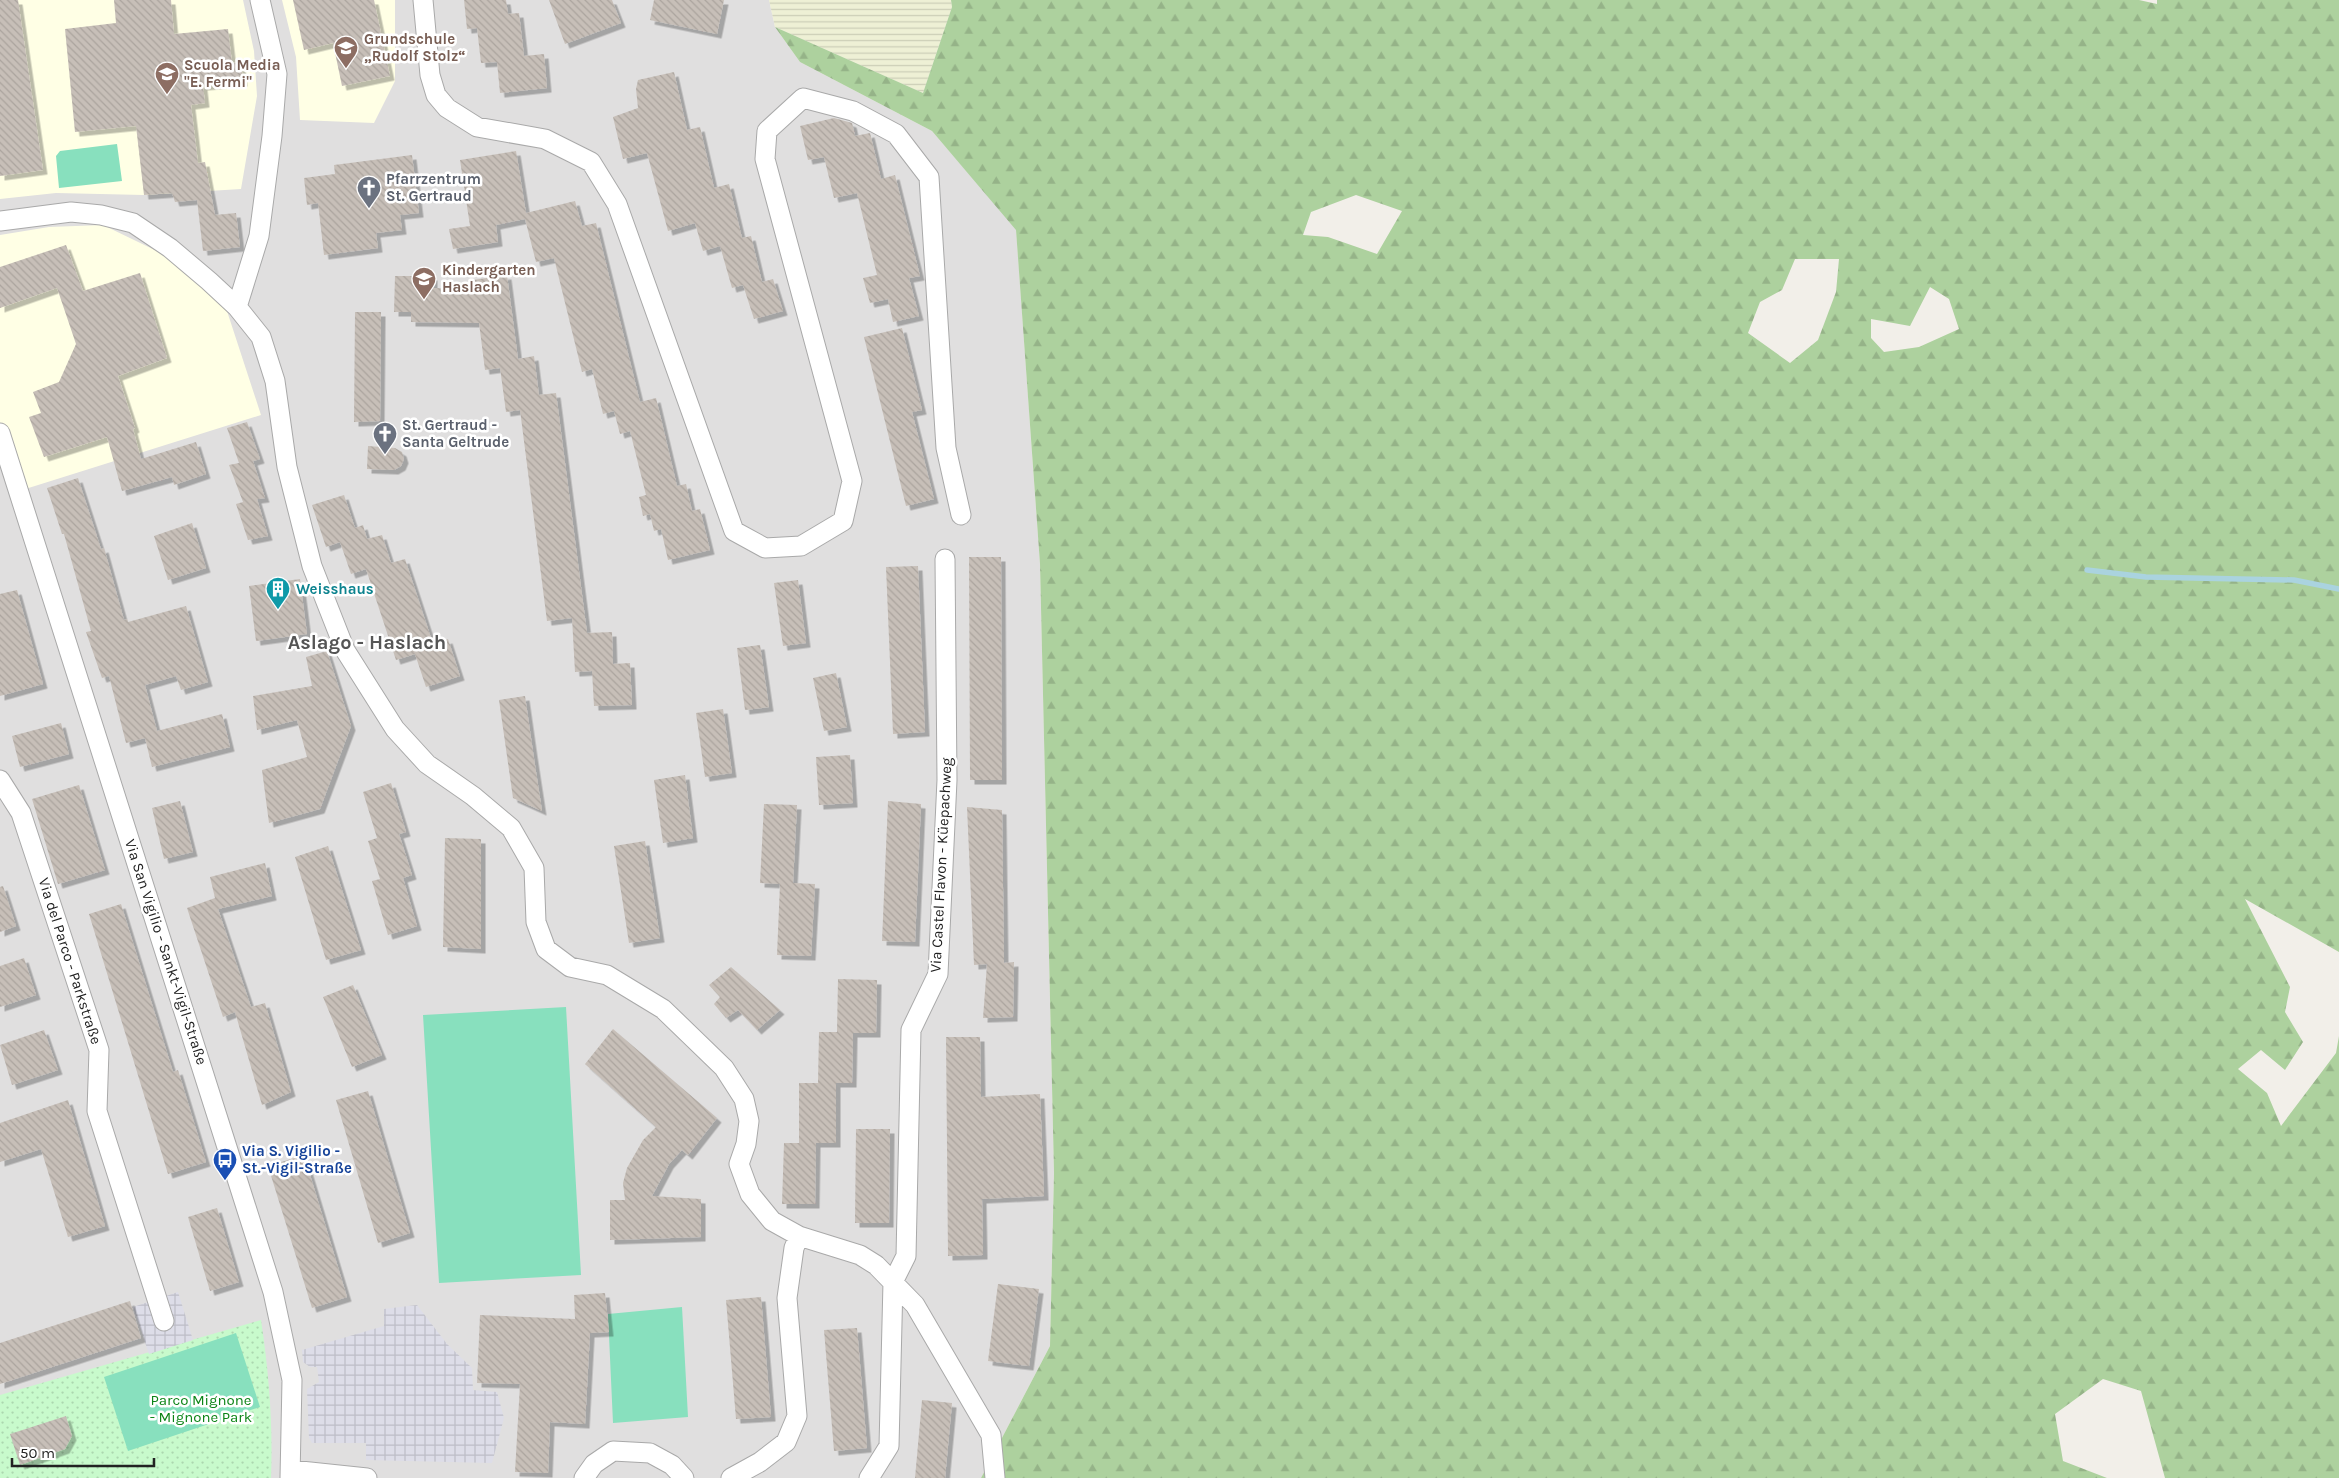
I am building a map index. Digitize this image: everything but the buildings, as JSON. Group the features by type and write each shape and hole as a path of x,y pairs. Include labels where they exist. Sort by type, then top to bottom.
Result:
{"street":[{"path":"237,307 259,236 276,82 276,74 260,0"},
{"path":"423,0 430,75 436,95 447,108 477,127 545,139 591,162 612,195 617,204 734,530 764,548 801,546 843,521 852,481 765,159 767,131 803,98 853,111 896,134 929,177 946,448 961,514"},
{"path":"0,221 71,212 101,215 133,223 170,248 237,307 261,338 275,381 287,467 310,557 345,650 396,729 427,764 473,796 511,828 534,868 536,922 546,949 570,967 607,975 663,1009 724,1068 744,1099 749,1121 746,1144 739,1164 750,1194 772,1221 799,1236 860,1255 876,1265 915,1305 991,1435 995,1478"},
{"name":"Via San Vigilio - Sankt-Vigil-Straße","path":"0,433 274,1292 285,1337 292,1380 291,1474"},
{"name":"Via Castel Flavon - Küepachweg","path":"893,1282 906,1256 910,1030 938,974 947,780 945,559"},
{"name":"Via del Parco - Parkstraße","path":"0,780 21,812 99,1050 97,1111 164,1320"},
{"path":"731,1478 760,1462 786,1442 797,1416 787,1298 794,1248 799,1236"},
{"path":"869,1478 889,1446 893,1282"},
{"path":"584,1478 594,1464 613,1451 650,1453 672,1466 684,1478"},
{"path":"291,1474 367,1478"}],"shaded area":[{"path":"0,0 769,0 775,27 800,62 932,131 1016,229 1040,564 1054,1173 1050,1346 981,1478 0,1478"},
{"path":"0,0 243,0 254,51 257,96 241,189 144,195 56,193 0,199"},
{"name":"Grundschule „Rudolf Stolz“","path":"282,0 395,0 395,81 374,123 300,120 296,57"},
{"path":"769,0 951,0 952,7 923,93 775,27"},
{"path":"103,225 163,254 202,285 226,308 261,415 19,491 0,433 0,235 49,227"},
{"path":"178,1292 193,1340 149,1354 133,1307"},
{"path":"417,1305 447,1344 472,1368 473,1390 497,1392 504,1418 492,1463 366,1460 366,1443 312,1443 309,1438 307,1389 319,1382 317,1367 310,1367 303,1362 302,1350 384,1326 384,1309"}],"green space":[{"path":"951,0 2139,0 2157,4 2157,0 2339,0 2339,952 2245,899 2290,987 2285,1012 2303,1042 2285,1070 2261,1050 2238,1069 2267,1093 2281,1126 2336,1053 2339,1036 2339,1478 2165,1478 2141,1391 2103,1379 2055,1414 2063,1461 2107,1478 981,1478 1050,1346 1054,1173 1040,564 1016,230 932,131 800,62 775,27 923,93 952,7","holes":["1356,195 1402,211 1377,254 1328,237 1303,235 1311,212","1795,259 1839,259 1836,292 1818,340 1790,363 1748,333 1760,302 1782,290","1930,287 1949,299 1959,329 1919,347 1884,352 1871,338 1871,319 1910,326"]},
{"path":"117,144 122,181 59,188 56,156 60,151"},
{"path":"566,1007 581,1275 439,1283 423,1015"},
{"path":"682,1307 688,1417 613,1423 608,1314"},
{"name":"Parco Mignone - Mignone Park","path":"261,1320 270,1399 271,1478 0,1478 0,1395"},
{"path":"236,1333 260,1407 128,1451 104,1377"}],"waterway":[{"path":"2087,570 2146,577 2294,580 2339,589"}],"place":[{"name":"Grundschule „Rudolf Stolz“","path":"346,69"},
{"name":"Scuola Media \"E. Fermi\"","path":"167,95"},
{"name":"Pfarrzentrum St. Gertraud","path":"369,209"},
{"name":"Kindergarten Haslach","path":"424,300"},
{"name":"St. Gertraud - Santa Geltrude","path":"385,455"},
{"name":"Weisshaus","path":"278,610"},
{"name":"Via S. Vigilio - St.-Vigil-Straße","path":"225,1181"}],"district":[{"name":"Aslago - Haslach","path":"367,642"}]}
